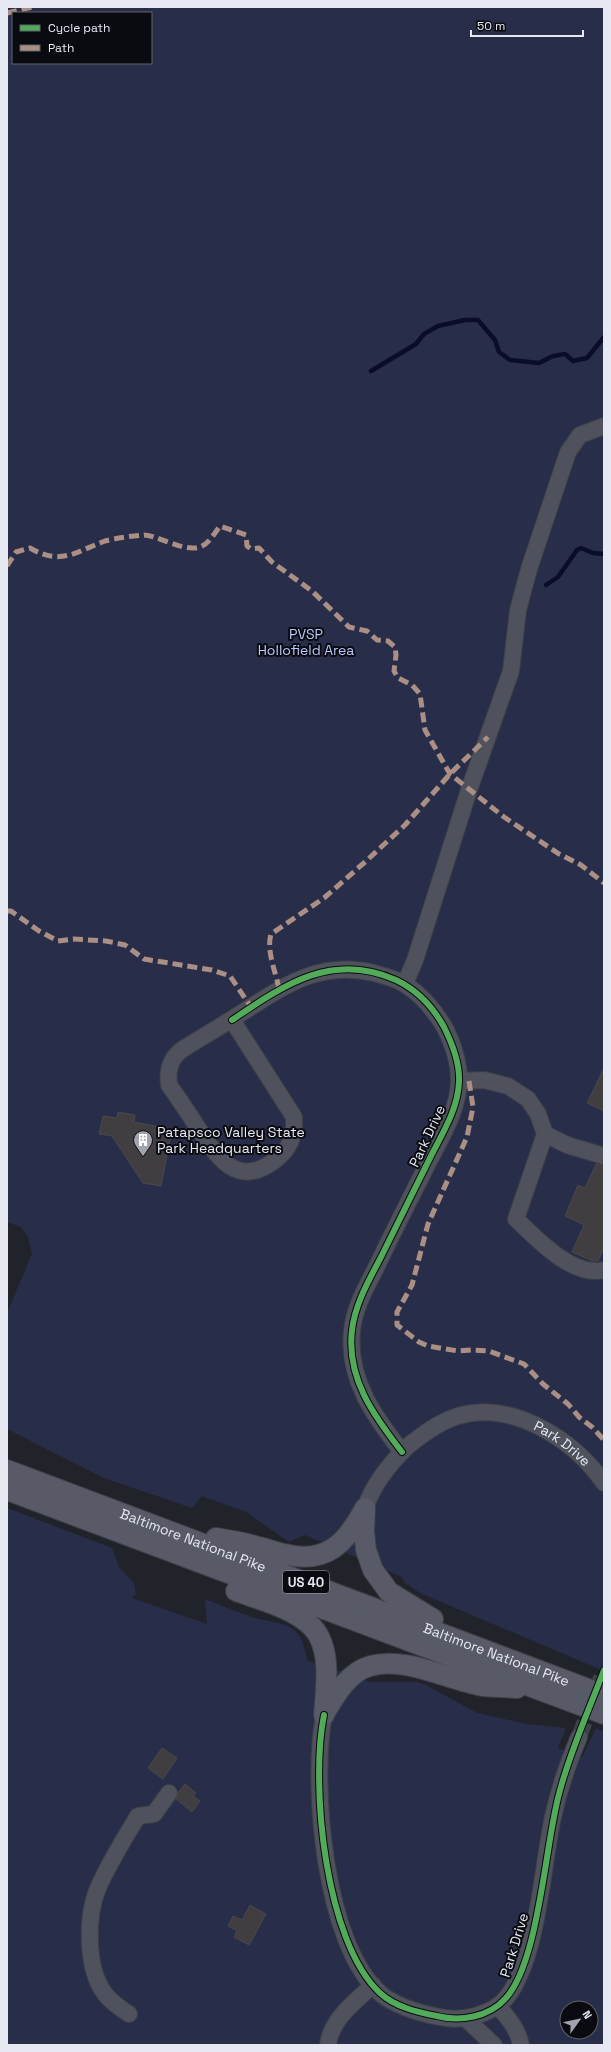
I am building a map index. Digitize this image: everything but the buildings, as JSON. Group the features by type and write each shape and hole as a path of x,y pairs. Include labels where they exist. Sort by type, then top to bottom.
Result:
{"main road":[{"name":"Baltimore National Pike","path":"7,1470 604,1695"},
{"name":"Baltimore National Pike","path":"7,1490 604,1714"},
{"path":"157,1526 255,1546 300,1557 316,1556 331,1550 340,1544 353,1530 365,1508"},
{"path":"365,1508 364,1531 366,1550 373,1570 389,1592 404,1603 490,1651"},
{"path":"171,1552 224,1586 293,1613 310,1624 319,1636 324,1649 326,1689 324,1715"},
{"path":"324,1715 338,1692 354,1676 368,1667 388,1664 415,1668 483,1686 535,1688"}],"street":[{"path":"405,984 415,960 469,790 511,671 518,610 527,575 568,452 580,435 604,426"},
{"name":"Park Drive","path":"232,1020 294,1117 295,1128 292,1142 284,1153 270,1164 245,1172 231,1167 218,1157 169,1085 168,1076 174,1055 232,1020 278,989 315,973 351,969 388,977 405,984 419,995 441,1021 454,1052 459,1081 452,1114 363,1294 352,1329 352,1362 362,1391 377,1420 402,1452"},
{"path":"459,1081 484,1080 508,1086 528,1098 538,1114 545,1134 516,1218 539,1241 572,1265 594,1272 604,1270"},
{"path":"545,1134 567,1145 604,1156"},
{"name":"Park Drive","path":"365,1508 378,1480 402,1452 416,1440 443,1422 464,1415 492,1414 510,1416 530,1423 547,1432 581,1455 594,1468 604,1483"},
{"name":"Park Drive","path":"324,1715 320,1738 319,1767 326,1854 331,1886 339,1920 355,1959 381,1994 416,2012 442,2018 465,2018 479,2015 498,2006 515,1985 523,1966 536,1914 553,1817 567,1767 579,1737"},
{"path":"129,2014 112,2002 96,1978 90,1957 90,1936 93,1908 98,1890 138,1816 154,1814 169,1793"},
{"path":"328,2045 329,2036 336,2022 373,1985"},
{"path":"498,2006 512,2023 519,2036 521,2045"},
{"path":"465,2018 494,2045"}],"green space":[{"name":"PVSP Hollofield Area","path":"7,7 604,7 604,1671 420,1593 405,1583 402,1577 305,1535 289,1542 246,1512 202,1496 192,1508 104,1478 7,1429 7,1313 32,1254 28,1237 21,1227 7,1222"},
{"path":"7,1508 112,1548 119,1567 134,1583 136,1594 132,1598 207,1624 205,1599 249,1616 280,1623 294,1630 304,1646 307,1660 371,1682 416,1682 426,1685 477,1713 527,1724 566,1728 558,1748 582,1757 596,1728 604,1732 604,2045 7,2045"}],"waterway":[{"path":"371,371 416,344 424,334 438,326 465,320 478,320 495,340 499,352 510,360 539,363 553,356 565,354 573,361 587,358 604,337"},
{"path":"546,585 558,577 577,550 581,548 593,553 604,554"}],"tunnel":[{"path":"579,1737 604,1670"}],"marked path":[{"path":"7,13 33,7"},
{"path":"7,566 16,552 30,548 41,553 59,557 76,553 105,541 124,537 144,535 188,548 194,548 203,546 220,526 246,535 247,546 251,549 259,548 272,562 312,591 349,627 367,631 377,640 388,641 395,647 396,655 394,671 398,678 412,685 420,694 425,730 450,774 504,817 559,854 581,865 604,883"},
{"path":"279,989 271,954 271,934 324,898 365,862 405,825 450,774 488,737"},
{"path":"7,911 11,911 39,931 58,941 73,939 106,941 125,945 144,959 212,970 230,976 251,1007"},
{"path":"469,1081 473,1107 467,1137 428,1224 412,1285 397,1312 397,1325 419,1342 428,1346 458,1351 489,1351 524,1364 543,1384 568,1404 579,1417 592,1427 604,1440"}],"cycle path":[{"path":"232,1020 290,984 310,976 330,971 351,969 373,972 396,980 418,994 435,1013 453,1046 459,1075 458,1091 453,1109 446,1126 363,1292 356,1311 352,1330 351,1348 353,1364 364,1396 372,1410 402,1452"},
{"path":"324,1715 320,1745 319,1780 321,1820 326,1861 334,1901 346,1938 361,1969 380,1993 386,1998 399,2005 422,2013 446,2018 464,2018 483,2014 491,2010 505,1999 517,1982 526,1959 540,1902 554,1816 563,1778 604,1670"}],"place":[{"name":"Patapsco Valley State Park Headquarters","path":"143,1157"}]}
